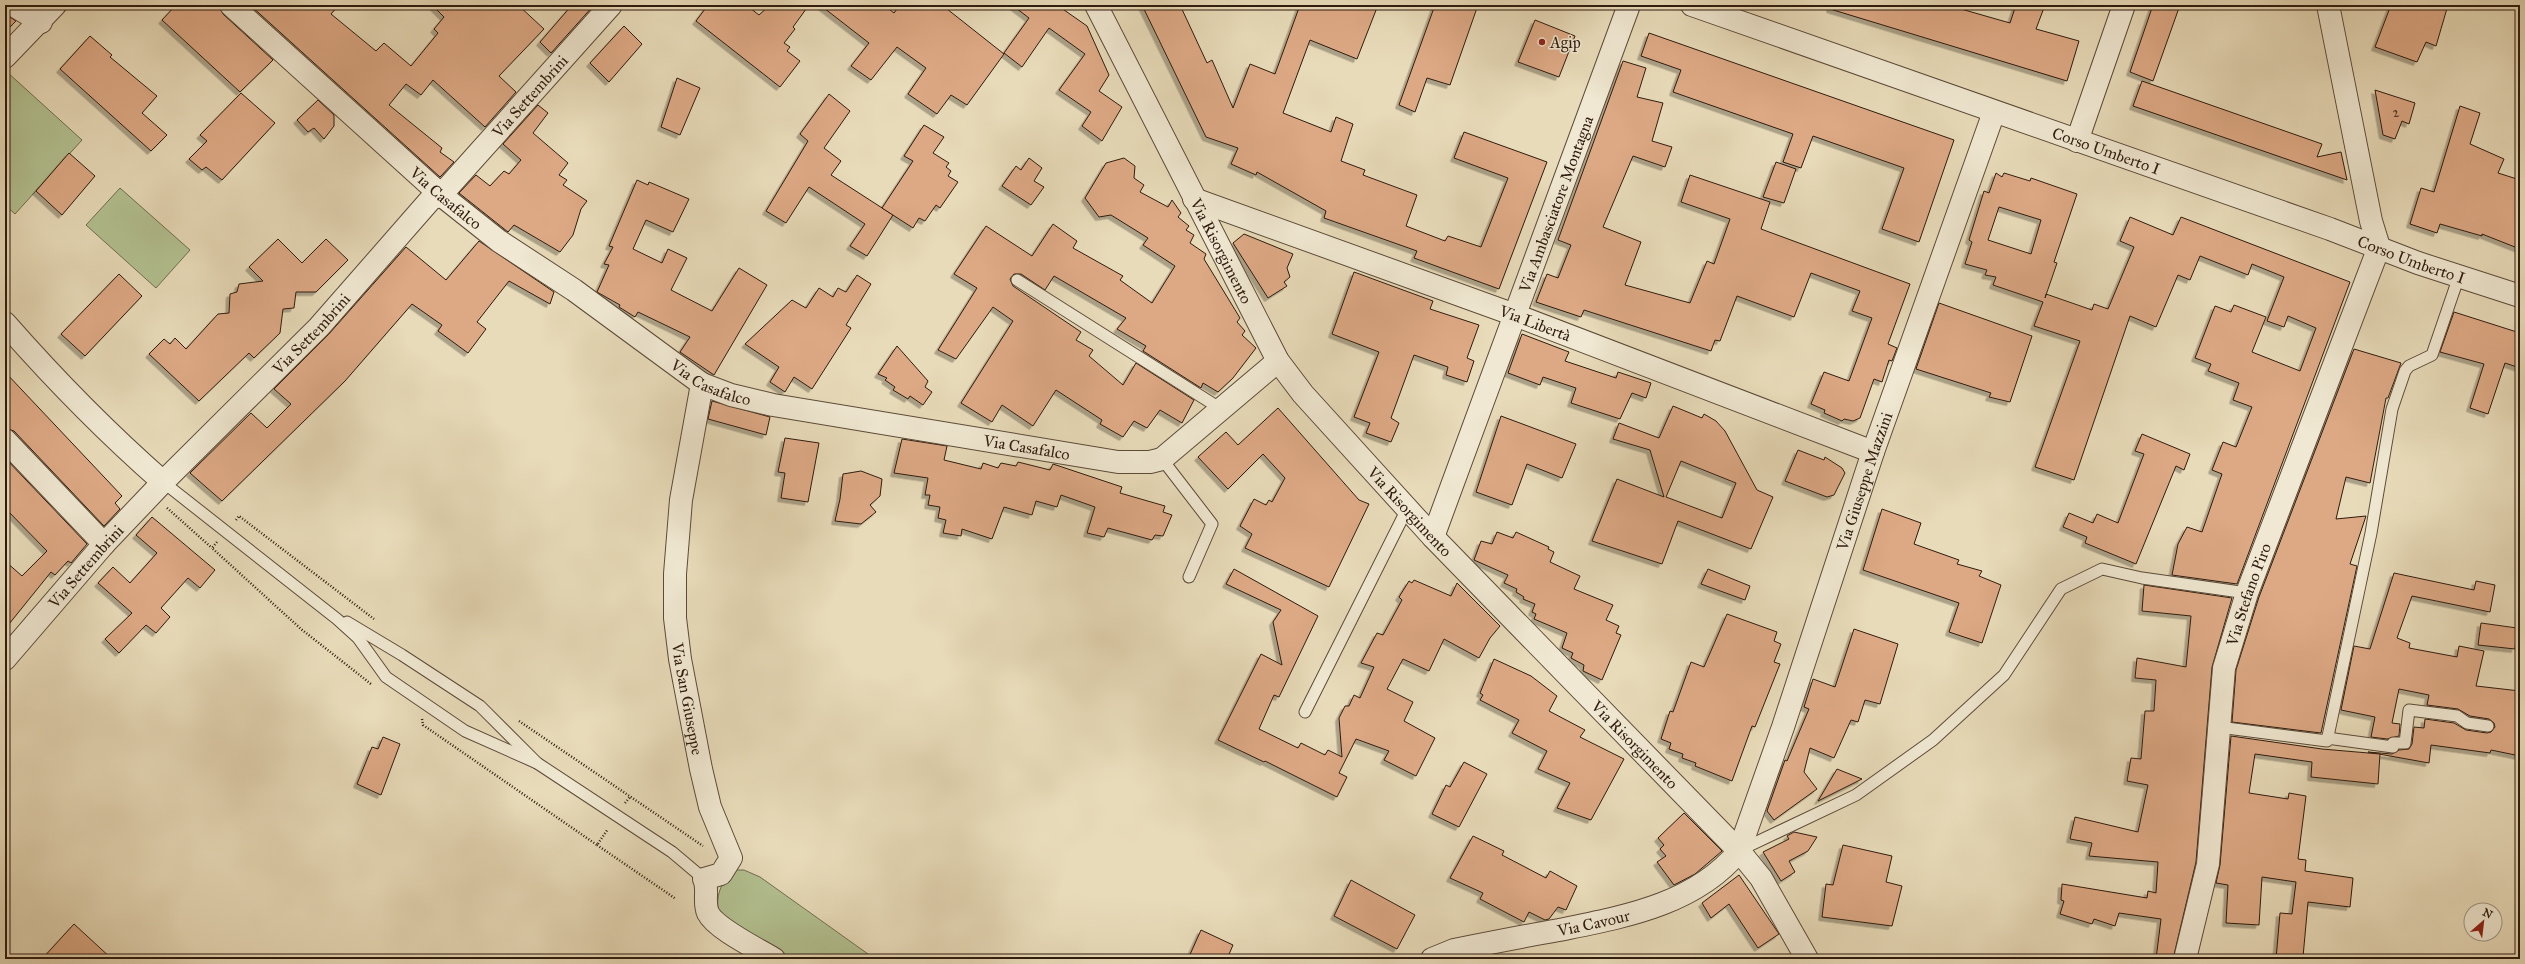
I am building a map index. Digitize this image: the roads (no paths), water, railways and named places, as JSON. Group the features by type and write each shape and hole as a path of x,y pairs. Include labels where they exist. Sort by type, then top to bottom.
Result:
{"street":[{"path":"13,5 41,22"},
{"path":"5,57 41,22 55,5"},
{"name":"Via Casafalco","path":"231,5 441,195 499,241 574,290 702,384 731,395 773,404 1118,462 1150,462 1162,459"},
{"name":"Via Settembrini","path":"5,659 104,544 162,482 320,327 431,199 441,195 611,5"},
{"name":"Via Risorgimento","path":"1096,5 1278,361 1303,394 1433,537 1739,851 1761,878 1807,959"},
{"name":"Via Ambasciatore Montagna","path":"1433,537 1629,5"},
{"name":"Corso Umberto I","path":"1692,5 2459,276 2520,296"},
{"path":"2077,141 2124,5"},
{"path":"2328,5 2371,221 2379,247"},
{"name":"Via Giuseppe Mazzini","path":"1739,851 1783,727 1873,452 1994,112"},
{"name":"Via Libertà","path":"1194,199 1515,314 1873,452"},
{"name":"Via Stefano Piro","path":"2184,959 2208,864 2224,668 2247,593 2379,247"},
{"path":"5,323 50,375 88,414 162,482"},
{"path":"1162,459 1278,361"},
{"name":"Via San Giuseppe","path":"702,384 681,500 675,574 675,618 680,659 701,769 710,807 731,858 721,874 704,879"},
{"path":"5,440 104,544"},
{"name":"Via Cavour","path":"1432,959 1454,950 1629,916 1691,892 1726,867 1739,851"},
{"path":"704,879 707,886 706,905 714,921 774,959"}],"lane":[{"path":"2219,727 2327,741 2371,533 2392,409 2405,371 2409,366 2432,354 2459,276"},
{"path":"1017,280 1222,409"},
{"path":"1162,459 1212,524 1188,577"},
{"path":"162,482 337,619 358,638 386,676 465,732 537,763 672,852 704,879"},
{"path":"1305,712 1407,509"},
{"path":"1739,851 1856,795 1933,740 2004,675 2061,589 2102,569 2142,578 2247,593"},
{"path":"337,619 351,624 480,706 537,763"},
{"path":"2327,738 2393,747 2393,742 2404,743 2409,710 2457,716 2467,723 2488,726"}],"place":[{"name":"Agip","path":"1542,42"}]}
